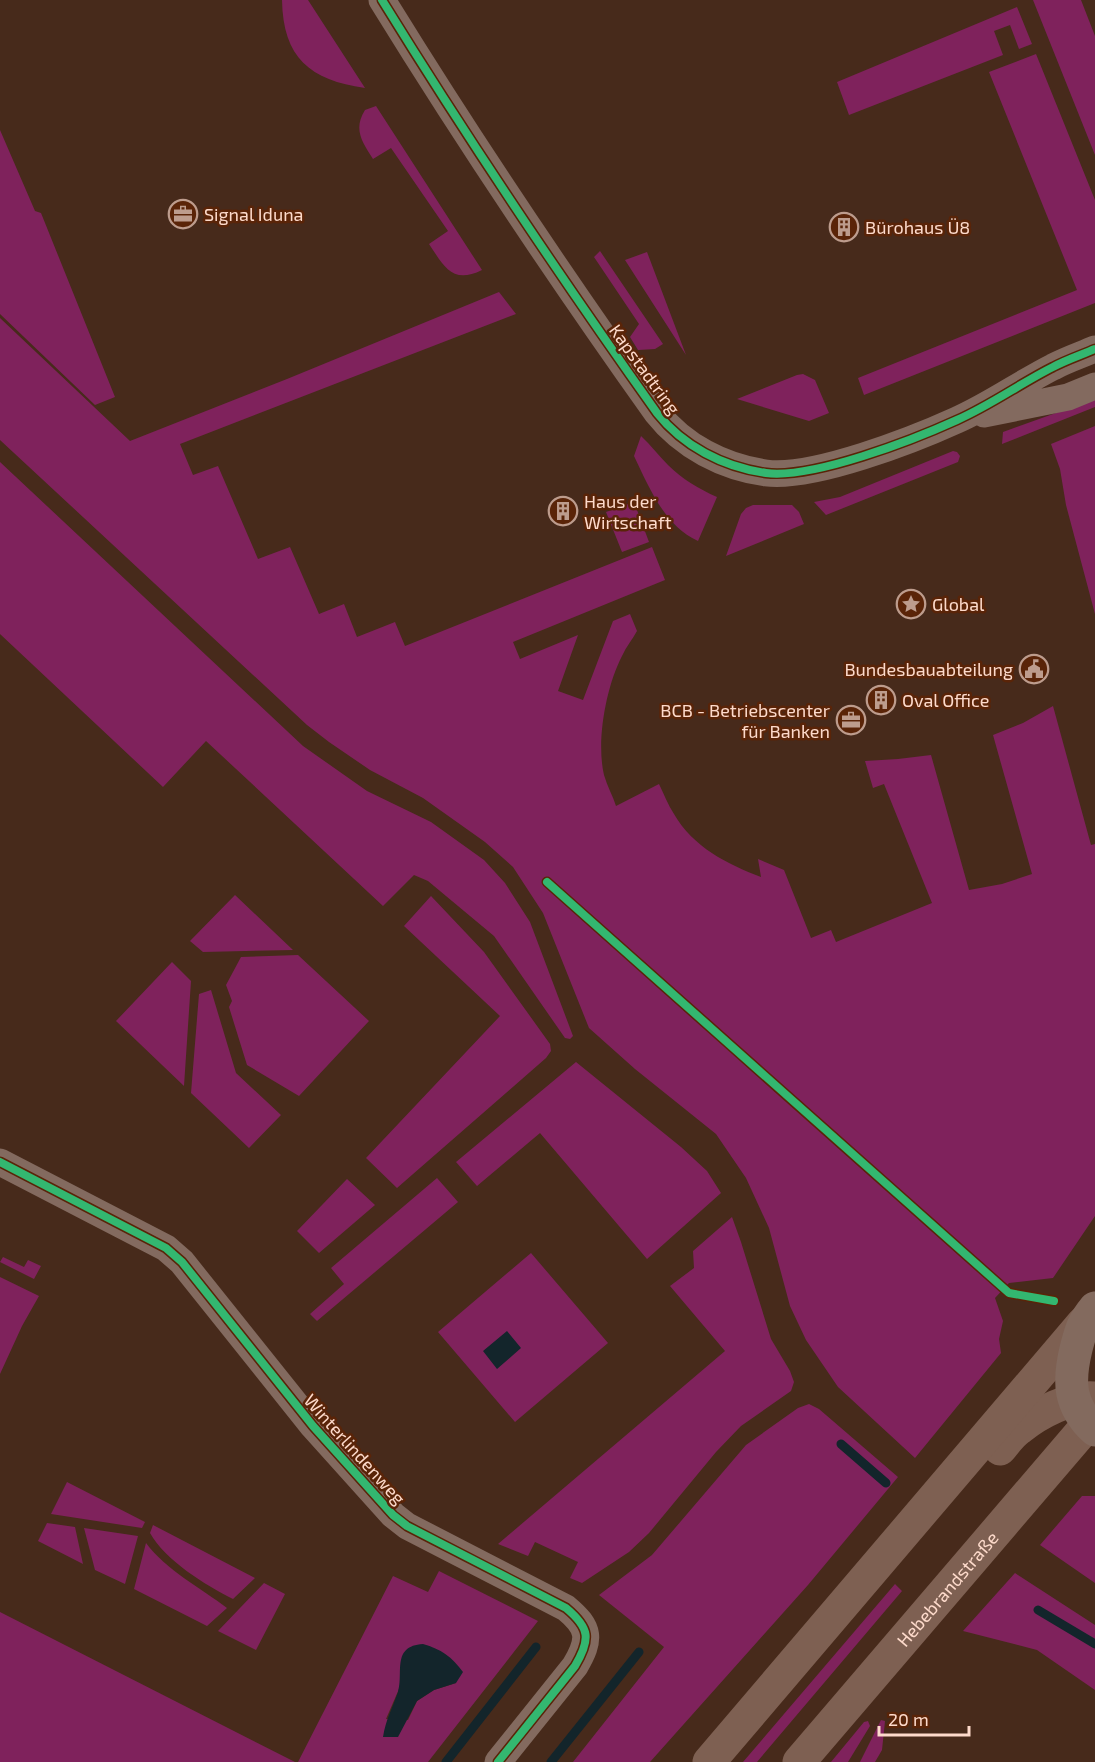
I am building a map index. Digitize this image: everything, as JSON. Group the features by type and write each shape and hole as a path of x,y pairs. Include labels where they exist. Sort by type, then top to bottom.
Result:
{"main road":[{"path":"1089,1315 1073,1364 1071,1383 1090,1414"},
{"path":"709,1762 905,1534 1011,1422 1089,1315"},
{"path":"1011,1422 1053,1408 1090,1414"},
{"name":"Hebebrandstraße","path":"799,1762 1052,1466 1090,1414"}],"street":[{"name":"Kapstadtring","path":"382,0 426,72 578,301 657,413 667,426 686,442 712,457 767,473 794,472 837,464 959,419 1068,397 1095,386"},
{"name":"Kapstadtring","path":"959,419 1056,365 1095,349"},
{"name":"Winterlindenweg","path":"0,1162 166,1248 182,1262 307,1418 393,1515 407,1526 566,1608 578,1618 586,1633 585,1649 575,1666 498,1762"}],"shaded area":[{"path":"282,0 308,0 365,88 329,79 303,63 288,37"},
{"path":"1033,0 1081,0 1095,36 1095,155"},
{"path":"1017,7 1032,44 1019,49 1010,25 994,31 1003,55 849,115 837,82"},
{"path":"1036,54 1095,200 1095,303 864,395 858,378 1077,290 989,72"},
{"path":"376,106 482,270 463,275 456,274 444,266 429,244 448,231 391,148 373,159 362,141 359,129 365,110"},
{"path":"0,130 35,211 41,213 115,397 95,405 0,314"},
{"path":"600,251 663,344 655,349 638,350 630,337 639,324 594,257"},
{"path":"647,252 686,355 625,260"},
{"path":"499,292 516,314 180,444 193,475 218,466 258,559 290,547 319,614 344,604 357,637 395,622 405,646 652,547 665,580 513,642 520,659 578,635 558,691 583,700 613,621 630,614 637,631 611,683 602,731 604,775 616,806 659,784 682,826 712,853 761,877 758,859 784,870 811,938 831,930 836,942 932,903 884,784 873,788 865,761 931,755 969,890 1002,884 1032,874 993,735 1023,723 1053,706 1091,845 1095,844 1095,1216 1053,1278 1009,1283 995,1298 1003,1321 999,1339 1001,1353 915,1458 838,1387 806,1340 790,1306 769,1228 746,1178 716,1134 635,1069 589,1028 543,913 513,867 485,842 423,798 370,770 307,725 0,440 0,318 130,441"},
{"path":"803,374 815,380 829,413 809,421 737,399 797,375"},
{"path":"1095,399 1095,407 1002,444 1003,432"},
{"path":"1095,426 1095,614 1066,505 1060,469 1051,444"},
{"path":"641,436 679,475 717,497 698,541 676,526 652,493 634,456"},
{"path":"953,451 960,456 958,462 826,515 814,502 840,497"},
{"path":"0,462 303,746 367,791 431,822 484,860 505,883 530,922 573,1036 570,1039 565,1038 494,936 428,881 414,875 383,906 206,741 163,787 0,634"},
{"path":"634,502 649,542 622,552 606,512"},
{"path":"753,505 792,505 799,512 804,524 726,556 741,514"},
{"path":"235,895 293,950 203,952 190,941"},
{"path":"431,896 484,952 550,1044 551,1051 546,1058 397,1188 366,1158 500,1016 404,926"},
{"path":"298,955 369,1021 299,1096 247,1065 229,1007 232,1001 226,985 241,957"},
{"path":"172,962 191,981 184,1086 116,1021"},
{"path":"211,990 236,1073 281,1115 249,1148 191,1093 199,994"},
{"path":"576,1062 681,1147 707,1171 721,1193 647,1259 540,1133 477,1186 456,1162"},
{"path":"437,1178 458,1202 317,1321 310,1314 344,1284 331,1268"},
{"path":"347,1179 375,1205 319,1253 297,1231"},
{"path":"732,1217 771,1339 794,1382 791,1391 741,1426 716,1452 649,1533 629,1552 582,1583 570,1578 578,1562 535,1542 528,1556 498,1544 725,1351 670,1286 694,1268 693,1251"},
{"path":"531,1253 608,1343 515,1422 438,1332"},
{"path":"3,1257 24,1267 28,1260 41,1266 34,1279 0,1262"},
{"path":"0,1277 39,1296 0,1374"},
{"path":"809,1404 819,1409 898,1477 808,1585 650,1762 573,1762 664,1647 599,1595 652,1555 746,1445 798,1408"},
{"path":"67,1482 145,1522 142,1528 51,1514"},
{"path":"1082,1496 1095,1496 1095,1583 1040,1545"},
{"path":"47,1523 75,1527 83,1564 38,1541"},
{"path":"153,1525 255,1578 233,1599 198,1579 165,1553 150,1533"},
{"path":"84,1528 138,1536 125,1584 95,1570"},
{"path":"146,1543 163,1562 227,1608 207,1626 134,1589"},
{"path":"439,1571 538,1621 428,1762 298,1762 393,1576 428,1592","holes":["456,1683 434,1690 417,1701 408,1720 386,1719 399,1689"]},
{"path":"1015,1573 1095,1625 1095,1690 1037,1650 963,1631"},
{"path":"264,1583 285,1594 256,1650 218,1631"},
{"path":"895,1584 902,1591 757,1762 743,1762"},
{"path":"0,1612 295,1762 0,1762"},
{"path":"881,1720 885,1721 882,1750 875,1762 860,1762"},
{"path":"868,1721 870,1726 848,1762 831,1762 864,1722"}],"water":[{"path":"507,1331 521,1348 497,1369 483,1351"},
{"path":"423,1644 446,1654 463,1672 456,1683 434,1690 417,1701 398,1737 383,1737 387,1719 398,1692 403,1655 413,1646"}],"waterway":[{"path":"841,1444 886,1483"},
{"path":"1038,1610 1095,1644"},
{"path":"446,1762 536,1647"},
{"path":"551,1762 639,1652"}],"cycle path":[{"path":"382,0 516,209 657,413 667,425 692,445 719,460 750,470 786,473 809,470 863,456 957,420 1053,367 1095,349"},
{"path":"547,882 1009,1293 1054,1301"},
{"path":"0,1162 166,1248 182,1262 313,1426 393,1515 407,1526 566,1608 580,1622 586,1634 586,1641 575,1666 498,1762"}],"place":[{"name":"Signal Iduna","path":"183,214"},
{"name":"Bürohaus Ü8","path":"844,227"},
{"name":"Haus der Wirtschaft","path":"563,511"},
{"name":"Global","path":"911,604"},
{"name":"Bundesbauabteilung","path":"1034,669"},
{"name":"Oval Office","path":"881,700"},
{"name":"BCB - Betriebscenter für Banken","path":"851,720"}]}
